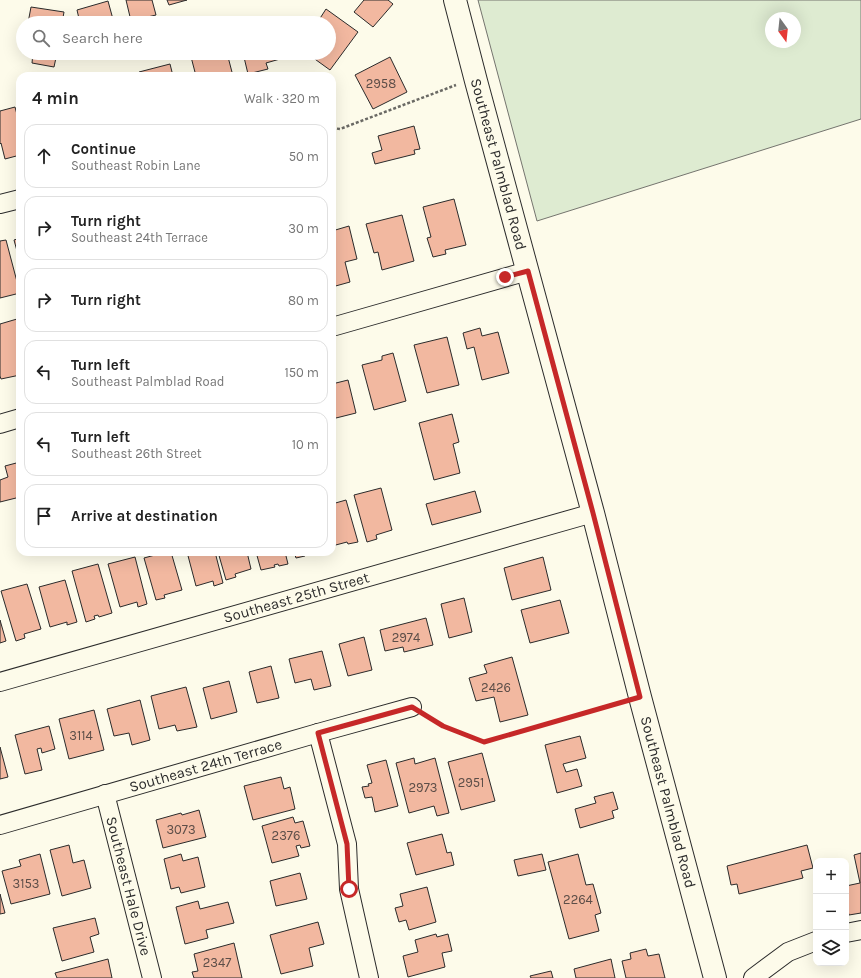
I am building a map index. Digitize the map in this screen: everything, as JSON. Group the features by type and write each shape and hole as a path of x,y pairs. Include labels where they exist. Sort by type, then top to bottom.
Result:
{"street":[{"name":"Southeast Palmblad Road","path":"455,0 593,513 640,697 715,978"},
{"path":"0,204 16,199"},
{"path":"336,326 528,271"},
{"path":"0,424 16,419"},
{"name":"Southeast 25th Street","path":"0,682 593,513"},
{"name":"Southeast 24th Terrace","path":"0,825 412,707"},
{"path":"318,733 347,844 349,889 369,978"},
{"name":"Southeast Hale Drive","path":"105,794 152,978"},
{"path":"849,933 861,930"},
{"path":"753,978 788,952 813,942"}],"path":[{"path":"336,128 340,129 452,86 476,81"},
{"path":"412,707 443,726 484,742 640,697"}],"green space":[{"path":"478,0 861,0 861,119 537,221"}],"building":[{"path":"126,0 152,0 156,15 130,16"},
{"path":"167,0 187,0 169,5"},
{"path":"364,0 388,0 393,4 373,27 354,12"},
{"path":"108,1 112,16 78,16 77,10"},
{"path":"31,7 64,12 63,16 29,16"},
{"path":"326,9 336,16 322,16"},
{"path":"336,16 358,32 330,70 316,60 336,60"},
{"path":"390,57 407,92 373,109 355,75"},
{"path":"32,60 56,60 54,67 32,63"},
{"path":"192,60 229,60 232,72 195,72"},
{"path":"245,60 276,60 266,63 268,69 256,72 248,72"},
{"path":"170,64 172,72 139,72"},
{"path":"15,107 16,111 16,156 5,159 1,143 0,144 0,111"},
{"path":"414,126 420,149 414,150 415,154 375,164 372,153 382,150 378,136"},
{"path":"454,199 466,245 445,250 446,254 433,257 427,238 431,237 423,207"},
{"path":"402,215 414,261 382,270 378,252 374,253 366,224"},
{"path":"349,226 357,259 345,262 350,282 336,286 336,230"},
{"path":"6,240 16,278 16,294 0,298 0,241"},
{"path":"16,319 16,376 1,379 0,376 0,324"},
{"path":"480,328 482,336 498,332 509,373 482,380 474,347 467,349 463,333"},
{"path":"447,337 459,385 427,393 414,345"},
{"path":"393,353 406,401 374,410 362,365 382,360 382,356"},
{"path":"348,380 356,413 336,418 336,383"},
{"path":"452,414 459,442 453,444 460,473 434,480 419,423"},
{"path":"16,463 16,498 0,502 0,480 8,477 5,466"},
{"path":"381,488 392,530 376,535 377,539 367,542 354,495"},
{"path":"475,491 481,512 432,525 426,504"},
{"path":"346,500 358,542 348,544 347,542 336,545 336,503"},
{"path":"151,556 172,556 182,590 164,595 165,598 156,600 144,558"},
{"path":"188,556 216,556 223,583 214,586 213,581 196,586"},
{"path":"219,556 248,556 251,569 235,574 236,577 226,580"},
{"path":"257,556 286,556 288,564 279,566 278,564 274,565 275,567 261,570"},
{"path":"135,557 147,604 138,607 137,602 120,607 108,564"},
{"path":"543,557 551,590 512,600 504,568"},
{"path":"98,564 112,613 99,617 98,615 94,616 95,619 86,622 72,571"},
{"path":"65,580 77,622 67,625 67,622 50,627 39,587"},
{"path":"27,584 41,629 24,634 25,638 16,641 1,591"},
{"path":"464,598 472,632 449,638 441,604"},
{"path":"560,600 569,633 530,643 521,610"},
{"path":"426,618 433,645 404,652 403,647 385,651 380,630"},
{"path":"0,620 6,641 0,643"},
{"path":"364,637 372,670 348,676 339,644"},
{"path":"322,651 331,686 314,690 311,679 295,683 289,659"},
{"path":"512,657 528,715 500,722 494,697 476,701 469,678 487,673 484,665"},
{"path":"271,666 279,698 257,703 249,672"},
{"path":"229,681 237,712 211,719 203,688"},
{"path":"186,687 197,727 177,731 175,725 159,729 151,696"},
{"path":"140,700 150,740 132,745 129,733 114,736 107,709"},
{"path":"94,710 104,750 69,759 59,719"},
{"path":"49,726 55,749 42,753 41,748 37,749 42,770 25,774 15,735"},
{"path":"580,736 586,758 563,764 566,772 577,769 582,786 557,793 545,745"},
{"path":"0,747 8,777 0,779"},
{"path":"482,753 495,801 461,810 448,762"},
{"path":"414,758 415,764 435,758 449,813 437,816 434,806 409,813 396,763"},
{"path":"386,760 398,806 375,812 372,797 365,798 362,787 369,786 368,784 372,783 367,765"},
{"path":"281,777 284,789 290,787 295,809 253,820 244,786"},
{"path":"613,792 618,809 612,811 614,818 580,828 575,809 596,803 594,797"},
{"path":"199,810 206,837 163,848 156,820"},
{"path":"293,817 295,823 303,821 310,846 301,848 300,845 296,846 299,856 272,863 262,826"},
{"path":"442,834 447,853 451,852 454,865 416,875 407,843"},
{"path":"69,845 73,863 84,860 91,888 62,896 50,850"},
{"path":"807,845 813,868 801,871 803,878 739,894 737,884 731,885 727,866"},
{"path":"861,853 861,913 849,915 849,885 860,883 854,855"},
{"path":"40,854 50,894 11,904 2,871 21,866 19,860"},
{"path":"181,854 183,861 198,857 205,887 181,893 179,887 171,889 164,859"},
{"path":"542,854 546,870 518,876 514,860"},
{"path":"578,854 586,885 593,884 601,913 595,915 599,931 569,939 548,862"},
{"path":"300,873 307,899 276,906 270,881"},
{"path":"427,887 436,922 409,930 406,920 399,922 395,908 403,906 400,894"},
{"path":"0,894 5,913 0,914"},
{"path":"198,901 200,909 228,902 234,923 206,930 208,938 185,944 176,907"},
{"path":"95,918 99,934 90,937 94,952 62,961 53,928"},
{"path":"318,922 324,944 309,948 313,966 281,974 270,935"},
{"path":"436,934 437,937 448,934 452,951 442,953 445,967 408,977 403,956 418,952 415,940"},
{"path":"234,943 242,978 194,978 192,972 198,971 194,954"},
{"path":"646,949 648,956 659,954 665,978 626,978 622,961 631,959 630,953"},
{"path":"108,959 112,978 57,978 55,973"},
{"path":"611,959 615,978 576,978 574,969"},
{"path":"551,971 553,978 531,978 530,976"}],"route":[{"path":"349,889 347,844 318,733 412,707 443,726 484,742 640,697 593,513 528,271 505,277"}]}
